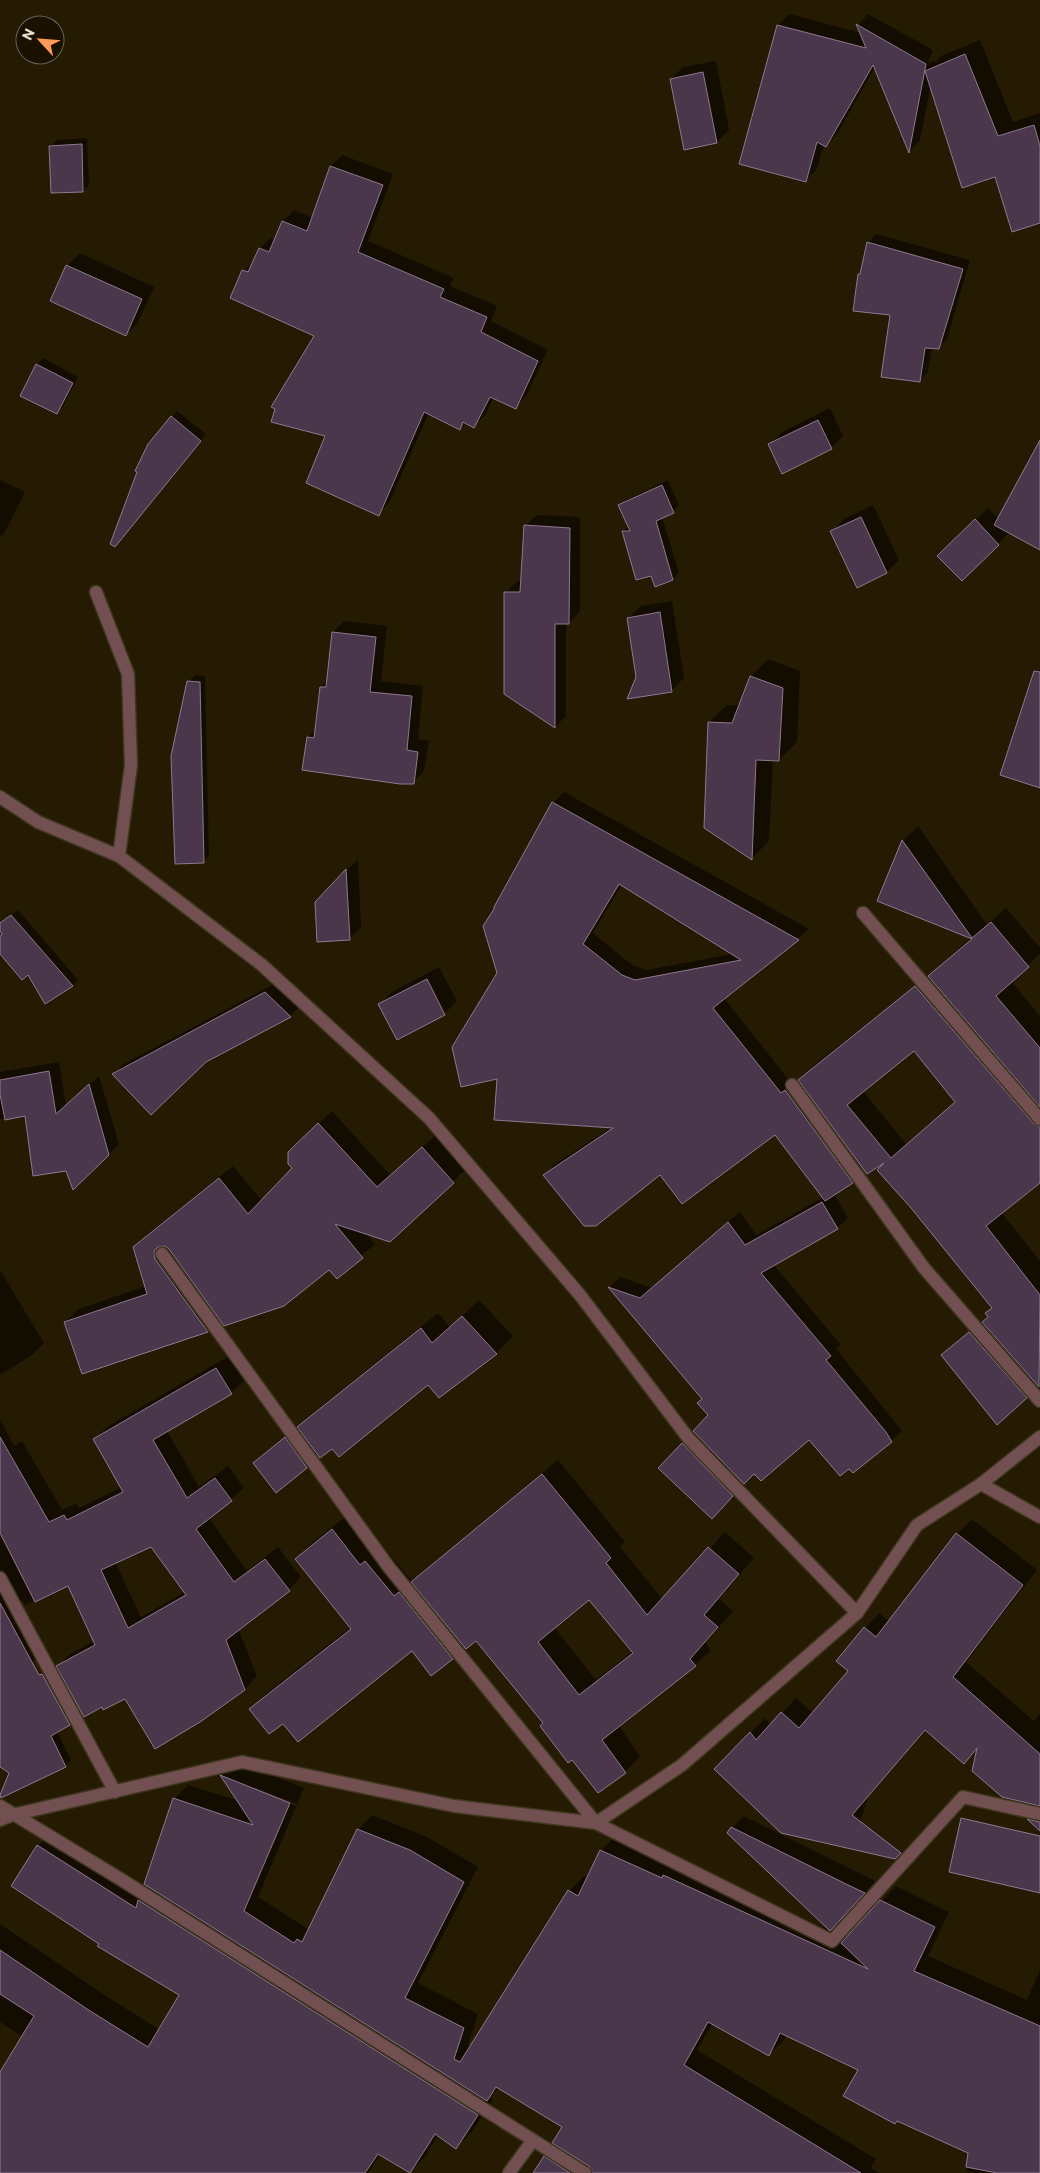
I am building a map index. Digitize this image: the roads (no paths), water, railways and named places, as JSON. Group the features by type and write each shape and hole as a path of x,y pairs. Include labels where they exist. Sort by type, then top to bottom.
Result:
{"street":[{"path":"96,592 128,674 131,765 119,856"},
{"path":"0,797 38,822 119,856 262,965 429,1118 580,1296 689,1439 857,1613"},
{"path":"863,913 1040,1119"},
{"path":"792,1085 924,1268 1040,1401"},
{"path":"162,1254 388,1566 596,1823"},
{"path":"596,1823 682,1765 857,1613 917,1525 981,1484 1040,1437"},
{"path":"981,1484 1040,1517"},
{"path":"0,1578 115,1792"},
{"path":"0,1820 12,1815 242,1762 454,1806 596,1823 832,1941 963,1797 1040,1814"},
{"path":"0,1806 122,1880 585,2173"},
{"path":"509,2173 533,2140"}]}
